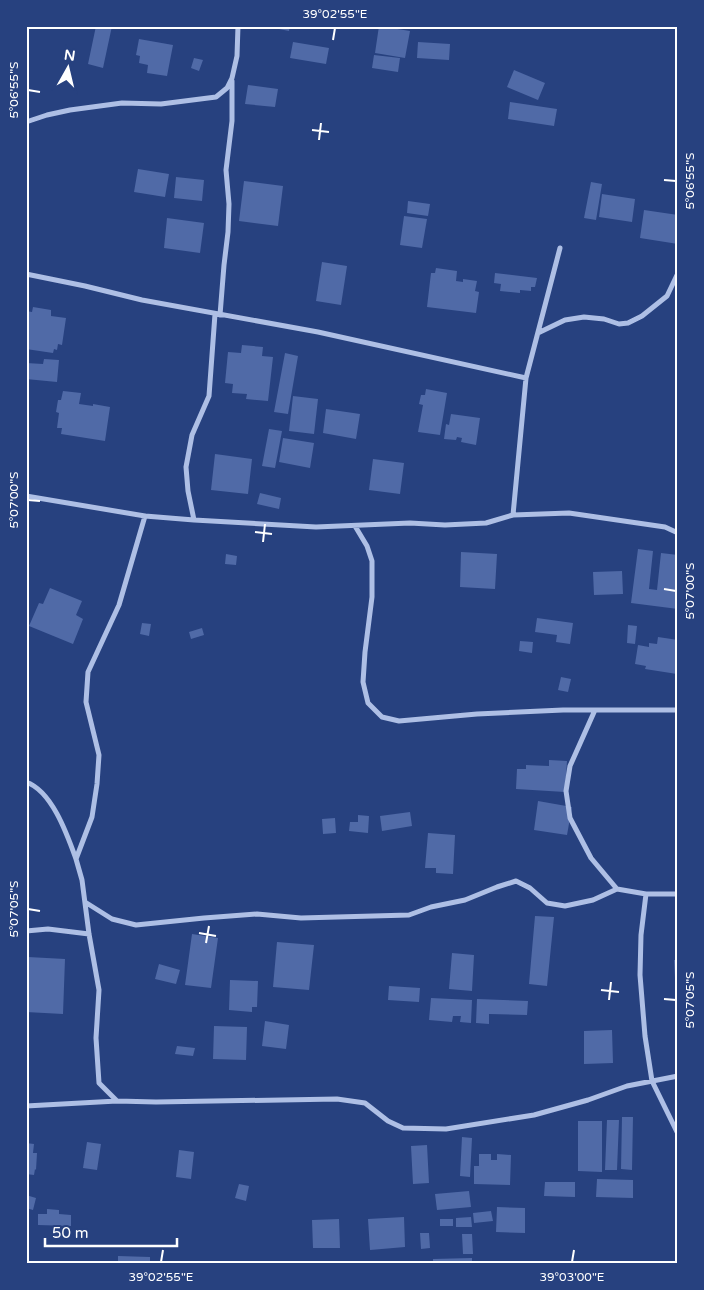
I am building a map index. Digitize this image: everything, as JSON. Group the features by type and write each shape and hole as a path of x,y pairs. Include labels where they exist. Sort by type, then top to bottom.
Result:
{"street":[{"path":"26,122 70,110 122,103 161,104 216,98 228,88 232,78 237,56 238,26"},
{"path":"194,520 188,491 186,466 192,435 209,396 228,232 229,204 226,170 232,121 232,78"},
{"path":"513,515 526,378 560,248"},
{"path":"538,333 564,320 584,317 604,319 620,324 628,323 642,316 667,296 678,273"},
{"path":"26,274 142,300 318,332 526,378"},
{"path":"26,496 145,516 316,527 410,523 445,525 486,523 513,515 569,512 665,527 678,533"},
{"path":"76,859 92,817 98,784 99,755 86,702 88,672 119,605 145,516"},
{"path":"355,526 367,546 372,560 372,597 363,682 368,703 382,717 399,721 477,714 563,710 678,710"},
{"path":"595,710 570,766 566,791 570,818 582,842 591,858 617,889"},
{"path":"26,782 42,792 64,826 82,880 99,990 96,1038 99,1083 117,1101"},
{"path":"85,902 112,919 136,925 256,914 301,918 409,916 432,907 465,900 516,881 530,888 547,903 565,906 593,900 617,889 646,894 678,894"},
{"path":"646,894 641,935 640,975 645,1036 652,1081 678,1134"},
{"path":"26,931 48,928 89,934"},
{"path":"26,1106 117,1101 337,1099 365,1102 388,1121 403,1128 446,1129 534,1115 588,1100 627,1086 678,1076"}],"building":[{"path":"96,26 112,26 103,68 88,64"},
{"path":"269,26 290,26 289,31"},
{"path":"379,26 410,31 405,58 375,53"},
{"path":"139,39 173,45 167,76 147,73 148,65 139,63 140,56 136,55"},
{"path":"293,42 329,48 326,64 290,58"},
{"path":"418,42 450,44 449,60 417,58"},
{"path":"374,55 400,58 398,72 372,68"},
{"path":"194,58 203,60 199,71 191,68"},
{"path":"514,70 545,83 538,100 507,87"},
{"path":"248,85 278,89 275,107 245,104"},
{"path":"510,102 557,109 554,126 508,119"},
{"path":"138,169 169,174 165,197 134,192"},
{"path":"176,177 204,180 202,201 174,198"},
{"path":"244,181 283,186 278,226 239,221"},
{"path":"591,182 602,184 596,220 584,218"},
{"path":"602,194 635,199 632,222 599,217"},
{"path":"408,201 430,204 428,216 407,213"},
{"path":"644,210 678,215 678,244 640,238"},
{"path":"404,216 427,219 422,248 400,245"},
{"path":"167,218 204,223 200,253 164,248"},
{"path":"322,262 347,266 341,305 316,301"},
{"path":"436,268 457,271 456,281 463,282 463,279 477,281 475,291 479,292 476,313 427,307 431,273 435,273"},
{"path":"495,273 537,278 535,287 531,287 531,291 520,290 520,293 500,291 501,284 494,283"},
{"path":"33,307 51,310 51,316 66,318 62,345 58,344 57,350 54,349 53,353 26,349 26,311 32,312"},
{"path":"242,345 263,347 262,356 273,357 268,401 246,399 247,394 232,393 233,384 225,383 228,352 241,353"},
{"path":"285,353 298,356 288,414 274,412"},
{"path":"44,359 59,360 57,382 26,379 26,363 43,364"},
{"path":"426,389 447,393 440,435 418,432 423,405 419,404 421,395 425,395"},
{"path":"63,391 81,393 79,404 110,407 105,441 61,434 62,428 57,428 59,413 56,412 58,400 61,400"},
{"path":"293,396 318,399 314,434 289,431"},
{"path":"326,409 360,414 356,439 323,433"},
{"path":"451,414 480,418 476,445 461,442 462,438 457,437 456,440 444,439 446,424 449,425"},
{"path":"269,429 282,431 275,468 262,466"},
{"path":"283,438 314,443 310,468 279,462"},
{"path":"215,454 252,459 248,494 211,490"},
{"path":"373,459 404,463 400,494 369,490"},
{"path":"260,493 281,498 279,509 257,504"},
{"path":"638,549 653,551 649,589 657,590 661,553 678,555 678,609 631,603"},
{"path":"461,552 497,554 495,589 460,587"},
{"path":"226,554 237,556 236,565 225,564"},
{"path":"622,571 623,594 594,595 593,572"},
{"path":"50,588 82,601 76,615 83,619 73,644 29,626 39,603 43,604"},
{"path":"537,618 573,623 570,644 556,642 557,635 535,632"},
{"path":"142,623 151,624 149,636 140,634"},
{"path":"628,625 637,626 635,644 627,643"},
{"path":"202,628 204,635 191,639 189,632"},
{"path":"658,637 678,640 677,674 645,669 646,666 635,664 638,645 649,647 649,643 657,644"},
{"path":"520,641 533,642 532,653 519,651"},
{"path":"561,677 571,679 568,692 558,690"},
{"path":"549,760 567,761 565,792 516,789 517,769 526,769 526,765 549,766"},
{"path":"538,801 572,807 567,835 534,830"},
{"path":"410,812 412,826 382,831 380,816"},
{"path":"358,815 369,816 368,833 349,831 350,822 358,822"},
{"path":"335,818 336,833 323,834 322,819"},
{"path":"428,833 455,835 453,874 436,873 436,868 425,868"},
{"path":"535,916 554,917 547,986 529,984"},
{"path":"192,934 218,938 211,988 185,985"},
{"path":"277,942 314,945 309,990 273,987"},
{"path":"452,953 474,955 472,991 449,989"},
{"path":"28,957 65,959 63,1014 26,1012"},
{"path":"674,960 678,960 678,978 675,978"},
{"path":"159,964 180,970 176,984 155,979"},
{"path":"230,980 258,981 257,1007 252,1007 252,1012 229,1010"},
{"path":"389,986 420,988 419,1002 388,1000"},
{"path":"431,998 472,1000 471,1023 460,1022 461,1016 453,1016 452,1022 429,1020"},
{"path":"477,999 528,1001 527,1015 489,1014 489,1024 476,1023"},
{"path":"265,1021 289,1025 286,1049 262,1046"},
{"path":"214,1026 247,1027 246,1060 213,1059"},
{"path":"612,1030 613,1063 584,1064 584,1031"},
{"path":"177,1046 195,1048 193,1056 175,1054"},
{"path":"622,1117 633,1117 632,1170 621,1169"},
{"path":"607,1120 619,1120 617,1170 605,1170"},
{"path":"578,1121 602,1121 602,1172 578,1171"},
{"path":"462,1137 472,1138 470,1177 460,1176"},
{"path":"87,1142 101,1144 97,1170 83,1168"},
{"path":"26,1143 34,1144 33,1153 37,1153 34,1175 26,1174"},
{"path":"427,1145 429,1183 413,1184 411,1146"},
{"path":"179,1150 194,1152 191,1179 176,1177"},
{"path":"479,1154 491,1154 491,1160 497,1160 497,1154 511,1155 510,1185 474,1184 474,1166 479,1166"},
{"path":"597,1179 633,1180 633,1198 596,1197"},
{"path":"545,1182 575,1182 575,1197 544,1196"},
{"path":"239,1184 249,1186 246,1201 235,1198"},
{"path":"469,1191 471,1207 437,1210 435,1194"},
{"path":"26,1195 36,1198 33,1210 26,1208"},
{"path":"497,1207 525,1208 525,1233 496,1232"},
{"path":"47,1209 59,1210 59,1214 71,1215 71,1226 38,1225 38,1214 47,1214"},
{"path":"491,1211 493,1221 474,1223 473,1213"},
{"path":"404,1217 405,1247 370,1250 368,1219"},
{"path":"471,1217 472,1227 456,1227 456,1218"},
{"path":"339,1219 340,1248 313,1248 312,1220"},
{"path":"440,1219 453,1219 453,1226 440,1226"},
{"path":"420,1233 429,1233 430,1248 421,1249"},
{"path":"462,1234 472,1234 473,1254 463,1254"},
{"path":"118,1256 150,1257 150,1264 118,1264"},
{"path":"472,1258 472,1264 433,1264 433,1259"}]}
